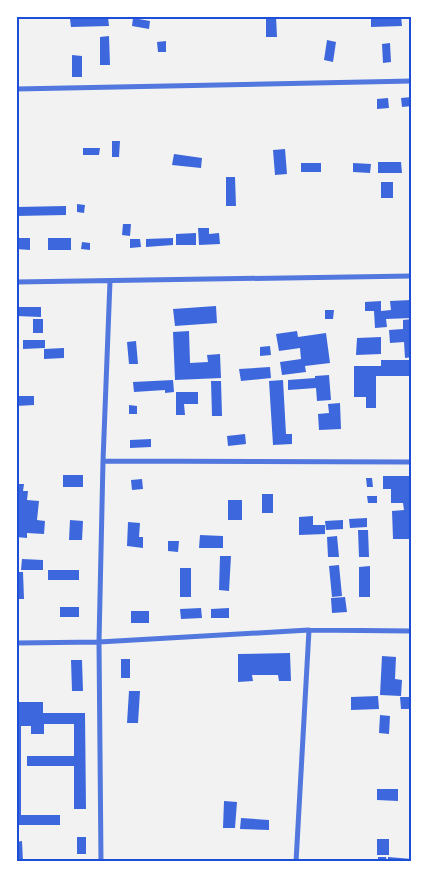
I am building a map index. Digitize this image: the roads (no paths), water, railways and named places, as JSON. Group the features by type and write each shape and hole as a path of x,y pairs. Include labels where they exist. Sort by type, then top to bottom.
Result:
{"street":[{"path":"16,89 412,81"},
{"path":"16,282 412,276"},
{"path":"101,862 99,642 103,461 110,281"},
{"path":"103,461 412,462"},
{"path":"296,862 309,630"},
{"path":"16,643 99,642 309,630 412,631"}]}
